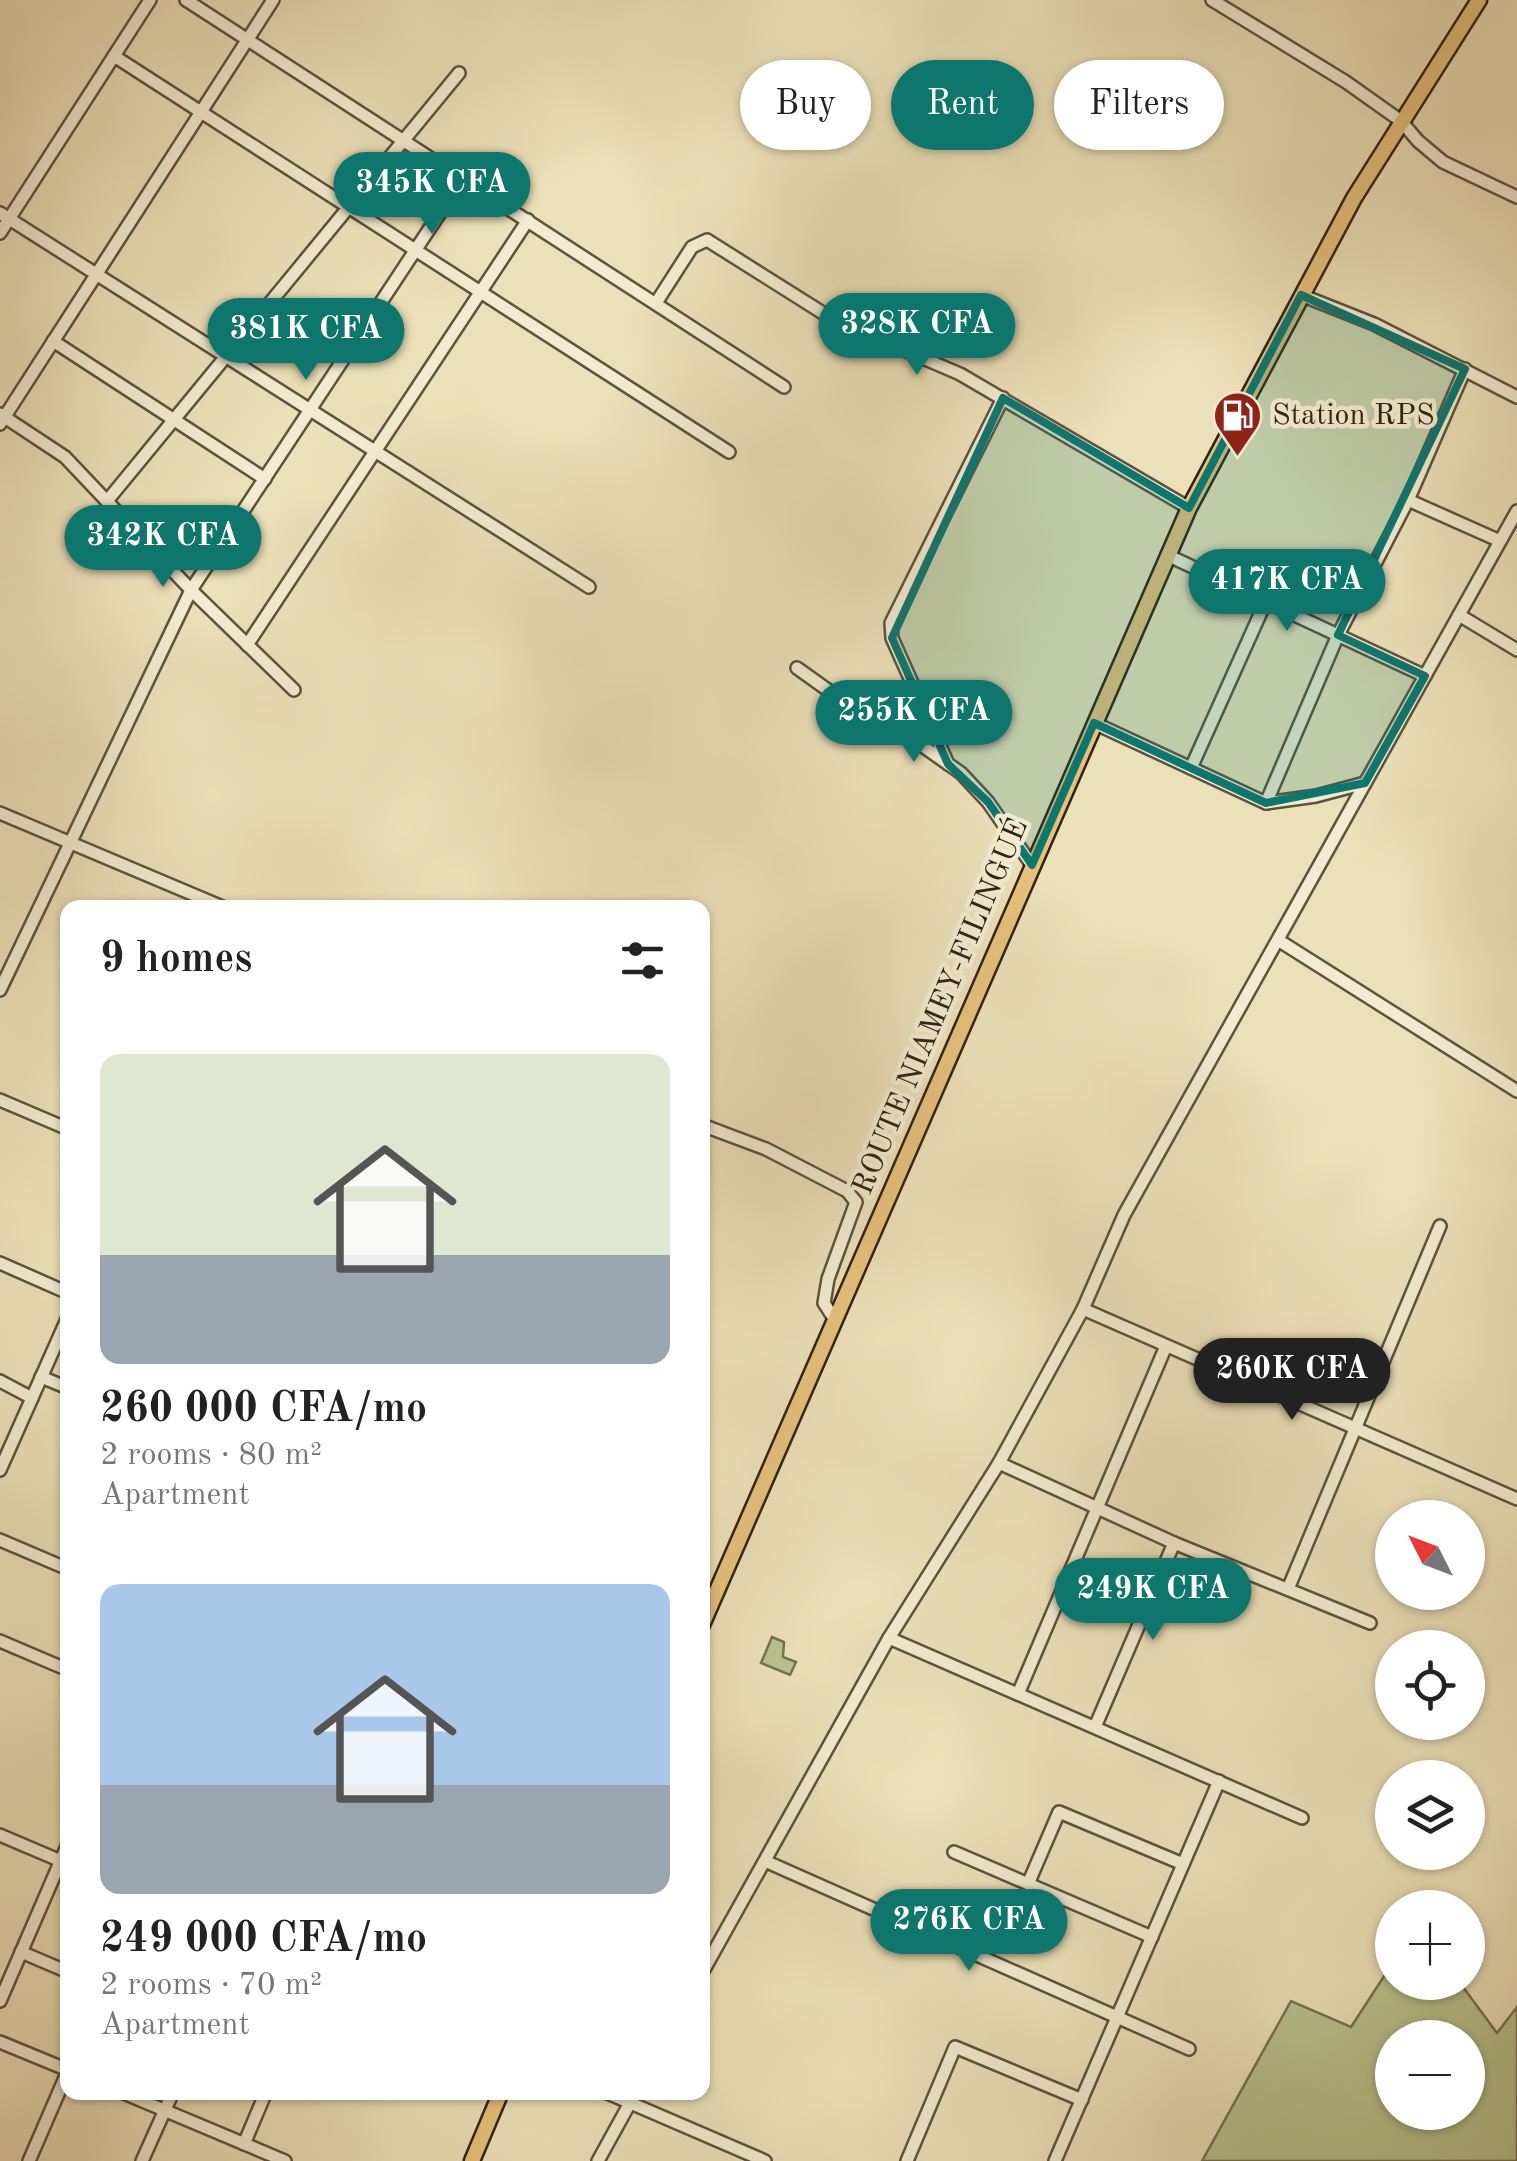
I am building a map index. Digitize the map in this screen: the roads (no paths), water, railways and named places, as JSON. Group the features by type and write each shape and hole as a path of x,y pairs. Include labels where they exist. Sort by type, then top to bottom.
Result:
{"main road":[{"name":"ROUTE NIAMEY-FILINGUÉ","path":"710,1607 1189,508 1354,198 1480,0"},
{"path":"472,2161 498,2100"}],"street":[{"path":"0,233 5,216 150,0"},
{"path":"186,0 784,386"},
{"path":"272,0 1,418 64,457 191,590 294,690"},
{"path":"1212,0 1322,66 1401,121 1443,162 1517,196"},
{"path":"114,56 728,452"},
{"path":"107,502 459,74"},
{"path":"0,990 191,590 464,178"},
{"path":"5,216 589,587"},
{"path":"247,645 528,220"},
{"path":"656,303 692,247 707,240 834,320 960,374 1189,508"},
{"path":"1300,296 1374,324 1517,397"},
{"path":"52,340 265,479"},
{"path":"1266,803 1338,635 1408,500 1466,369"},
{"path":"948,764 892,638 891,624 1003,398"},
{"path":"1408,500 1500,540"},
{"path":"710,1960 890,1638 1000,1464 1082,1309 1124,1216 1517,510"},
{"path":"1167,556 1425,676"},
{"path":"1191,768 1266,602"},
{"path":"1458,616 1517,650"},
{"path":"797,668 867,718 948,764 988,802 1032,865"},
{"path":"1094,722 1266,803 1365,784"},
{"path":"0,813 206,900"},
{"path":"1278,940 1517,1090"},
{"path":"0,1100 60,1125"},
{"path":"710,1129 766,1150 847,1191 856,1202 828,1280 824,1303 835,1320"},
{"path":"1288,1588 1440,1226"},
{"path":"0,1264 60,1290"},
{"path":"1082,1309 1517,1499"},
{"path":"0,1470 60,1335"},
{"path":"1018,1694 1166,1346"},
{"path":"41,1377 60,1385"},
{"path":"0,1381 32,1398"},
{"path":"1000,1464 1174,1543 1370,1623"},
{"path":"0,1540 60,1566"},
{"path":"1094,1727 1174,1543"},
{"path":"890,1638 1302,1818"},
{"path":"0,1641 60,1667"},
{"path":"1055,2161 1219,1782"},
{"path":"1028,1884 1059,1812 1183,1864"},
{"path":"0,1836 60,1861"},
{"path":"954,1852 1152,1937"},
{"path":"765,1861 1189,2049"},
{"path":"0,2001 60,1871"},
{"path":"21,1952 60,1969"},
{"path":"0,2042 60,2068"},
{"path":"907,2161 955,2047 1082,2100"},
{"path":"28,2161 60,2089"},
{"path":"139,2100 284,2161"},
{"path":"142,2161 169,2100"},
{"path":"244,2144 263,2100"},
{"path":"598,2161 632,2100"},
{"path":"637,2100 765,2161"}],"place":[{"name":"Station RPS","path":"1237,458"}]}
